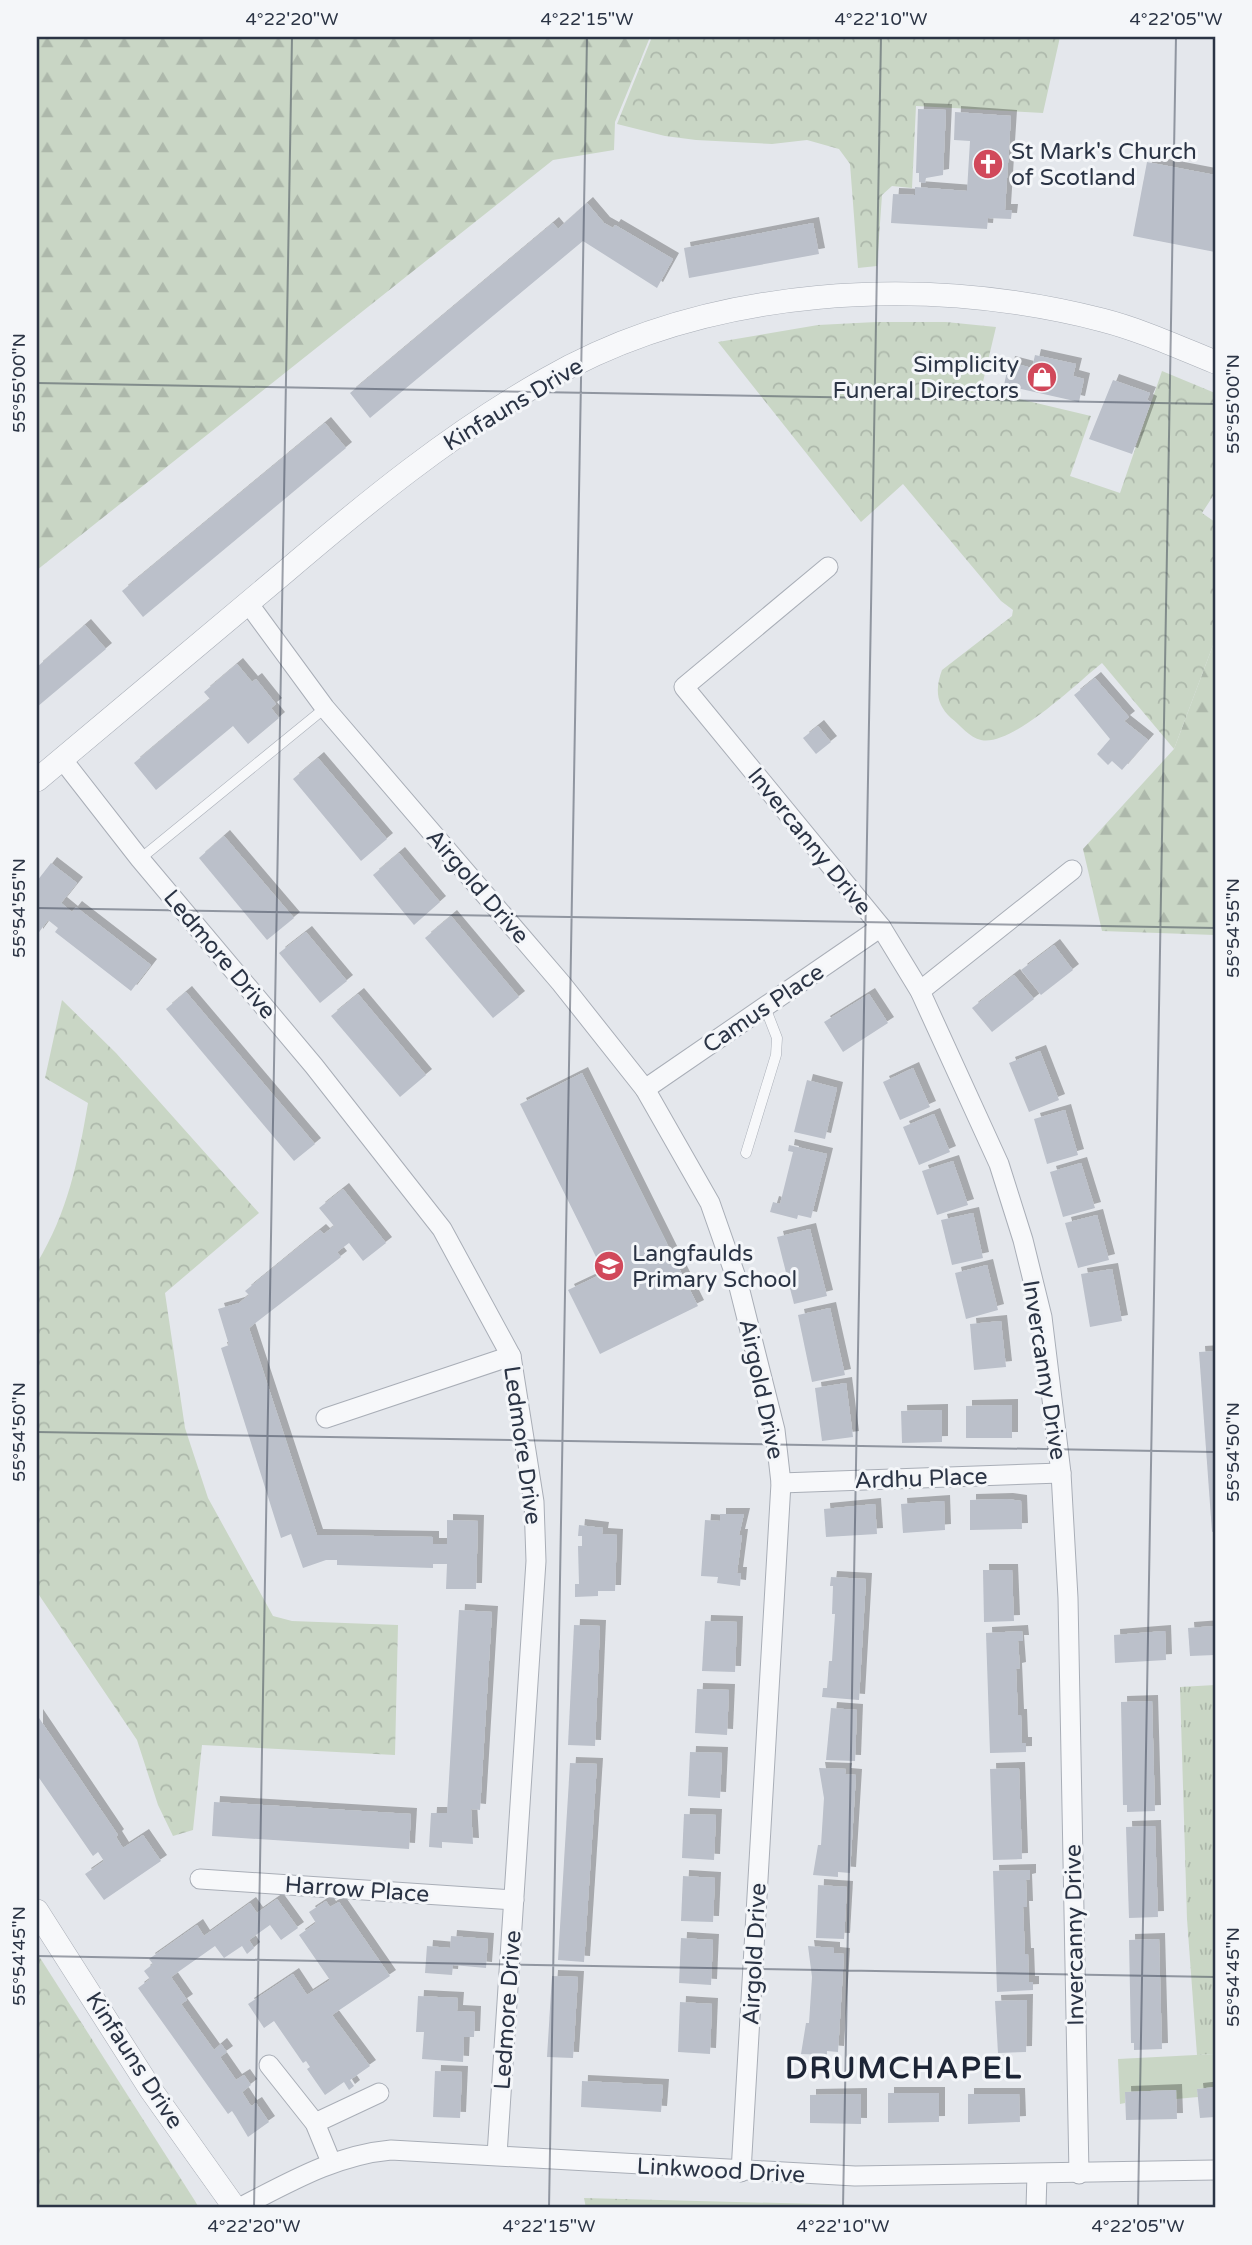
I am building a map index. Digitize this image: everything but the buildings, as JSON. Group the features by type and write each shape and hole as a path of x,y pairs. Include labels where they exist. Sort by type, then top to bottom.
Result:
{"street":[{"name":"Kinfauns Drive","path":"37,780 370,500 441,446 544,380 627,343 692,321 755,307 854,295 937,295 1011,302 1103,320 1215,362"},
{"name":"Invercanny Drive","path":"828,567 684,687 881,927 920,991 999,1164 1023,1240 1042,1317 1062,1473 1068,1598 1079,2174"},
{"name":"Airgold Drive","path":"248,603 325,708 561,983 645,1089 710,1203 738,1283 775,1430 781,1483 741,2172"},
{"name":"Ledmore Drive","path":"62,759 141,859 314,1066 442,1229 511,1356 534,1502 536,1561 497,2155"},
{"path":"920,991 1072,870"},
{"name":"Camus Place","path":"645,1089 881,927"},
{"path":"326,1418 511,1356"},
{"name":"Ardhu Place","path":"781,1483 1062,1473"},
{"name":"Harrow Place","path":"200,1879 514,1900"},
{"name":"Kinfauns Drive","path":"37,1911 151,2090 237,2208"},
{"path":"269,2065 315,2123 331,2162"},
{"path":"315,2123 379,2093"},
{"name":"Linkwood Drive","path":"237,2208 331,2162 352,2155 391,2150 741,2172 855,2176 1079,2174 1215,2169"},
{"path":"1036,2208 1037,2174"}],"lane":[{"path":"141,859 325,708"},
{"path":"746,1153 776,1055 777,1038 765,1006"}],"green space":[{"path":"37,37 650,37 615,122 614,150 553,160 37,570"},
{"path":"652,37 1060,37 1043,113 916,106 912,188 892,186 882,195 877,266 858,268 850,164 839,149 807,140 772,144 696,140 665,136 617,124"},
{"path":"946,322 996,327 981,390 1091,416 1070,476 1120,493 1162,371 1215,393 1215,493 1202,513 1215,522 1215,640 1174,749 1102,663 1061,698 1010,734 981,740 965,731 946,713 938,696 942,670 1012,616 1013,610 1001,601 903,484 861,522 718,342 818,325"},
{"path":"1215,640 1215,935 1102,931 1083,849 1174,749"},
{"path":"62,1000 116,1053 259,1213 165,1293 185,1428 208,1498 273,1616 292,1621 398,1625 395,1755 202,1745 193,1830 173,1836 158,1805 137,1740 37,1592 37,1263 64,1205 76,1166 88,1103 45,1078"},
{"path":"1215,1685 1215,2054 1197,2055 1187,1919 1180,1687"},
{"path":"37,1953 195,2201 199,2208 37,2208"},
{"path":"1215,2054 1215,2087 1197,2089 1198,2097 1176,2099 1175,2090 1125,2092 1125,2103 1120,2104 1118,2059"},
{"path":"584,2198 931,2207 931,2208 586,2208"}],"place":[{"name":"St Mark's Church of Scotland","path":"988,164"},
{"name":"Simplicity Funeral Directors","path":"1042,377"},
{"name":"Langfaulds Primary School","path":"609,1266"}],"district":[{"name":"DRUMCHAPEL","path":"904,2068"}]}
